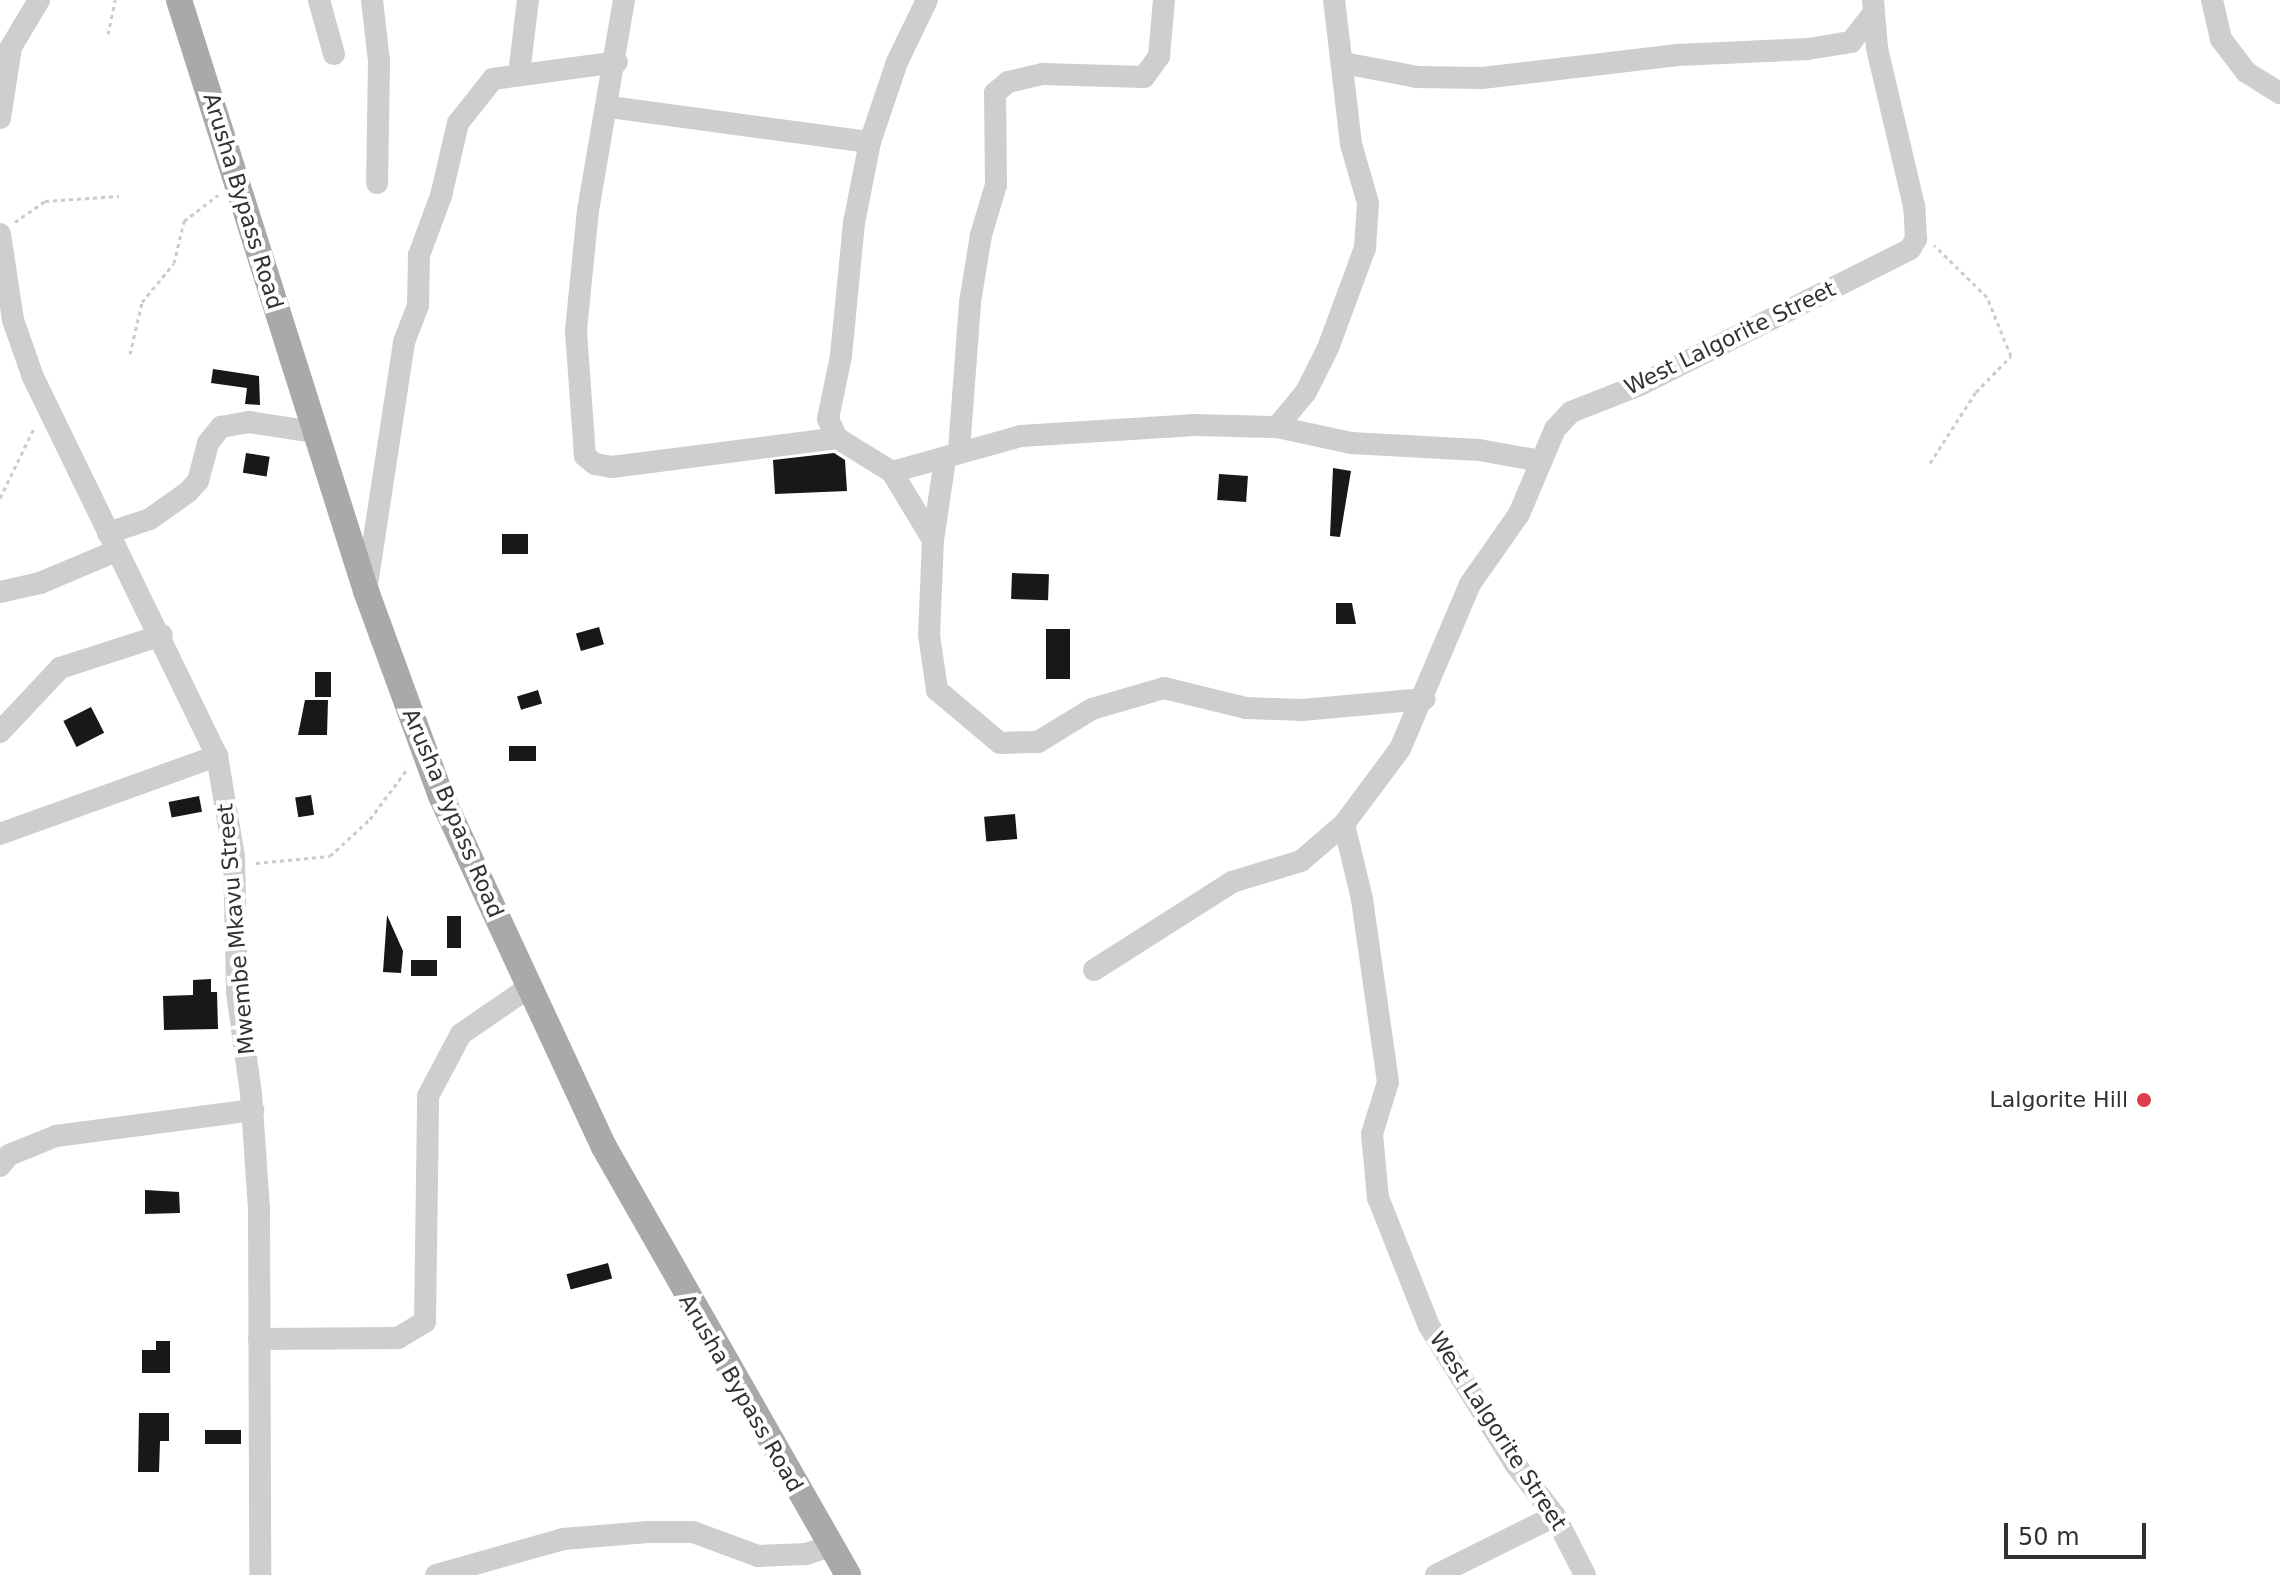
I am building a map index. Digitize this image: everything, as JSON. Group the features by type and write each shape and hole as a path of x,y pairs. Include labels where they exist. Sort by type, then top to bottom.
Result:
{"main road":[{"name":"Arusha Bypass Road","path":"179,0 366,591 422,749 528,988 604,1147 848,1575"}],"street":[{"path":"0,118 11,47 39,0"},
{"path":"319,0 334,54"},
{"path":"372,0 379,61 377,183"},
{"path":"519,74 528,0"},
{"path":"624,0 610,107 588,210 576,331 585,456 595,464 612,467 837,438"},
{"path":"927,0 897,62 870,142 854,223 828,419 837,438 892,472 933,540"},
{"path":"1164,0 1159,56 1144,77 1043,74 1008,82 995,93 996,185 981,235 952,455 933,540 929,635 937,690 1000,743 1038,742 1092,709 1164,688 1246,708 1302,710 1425,699"},
{"path":"1277,427 1306,392 1328,348 1365,248 1368,203 1351,144 1334,0"},
{"path":"2212,0 2221,39 2246,72 2280,93"},
{"path":"1343,63 1417,77 1482,78 1678,55 1808,49 1851,42 1873,7"},
{"path":"1873,7 1914,206 1916,239"},
{"path":"366,591 404,342 418,306 419,255 441,196 452,139 482,89 493,79 617,62"},
{"path":"610,107 870,142"},
{"name":"Mwembe Mkavu Street","path":"6,229 6,322 112,542 162,635 217,756 234,865 237,992 253,1110 259,1339 260,1575"},
{"name":"West Lalgorite Street","path":"1585,1575 1555,1516 1515,1464 1429,1326 1378,1198 1372,1134 1388,1082 1362,899 1344,824 1384,777 1425,699 1470,584 1519,514 1555,429 1571,412 1642,384 1900,257 1916,239"},
{"path":"0,592 40,583 150,519 188,492 198,481 208,443 221,427 249,422 315,432"},
{"path":"892,472 1054,432 1195,425 1277,427 1351,443 1479,450 1541,461"},
{"path":"0,732 60,668 162,635"},
{"path":"0,834 217,756"},
{"path":"1094,970 1232,882 1301,861 1344,824"},
{"path":"259,1339 398,1338 425,1322 428,1096 461,1034 528,988"},
{"path":"0,1166 9,1155 56,1136 253,1110"},
{"path":"1436,1575 1555,1516"},
{"path":"436,1575 502,1565 563,1539 648,1532 693,1532 758,1556 806,1554 830,1546"}],"path":[{"path":"108,34 115,0"},
{"path":"130,354 142,302 174,263 184,221 221,193 236,173"},
{"path":"6,229 45,201 119,196"},
{"path":"1916,239 1929,240 1987,297 2011,356 1976,392 1930,463"},
{"path":"0,498 46,403"},
{"path":"234,865 330,856 370,819 422,749"}],"building":[{"path":"213,369 259,376 260,405 245,404 247,388 211,383"},
{"path":"246,453 270,457 267,477 243,473"},
{"path":"834,453 845,460 847,491 775,494 773,460"},
{"path":"1333,468 1351,471 1340,537 1330,536"},
{"path":"1219,474 1248,476 1246,502 1217,500"},
{"path":"502,534 528,534 528,554 502,554"},
{"path":"1012,573 1049,574 1048,600 1011,599"},
{"path":"1336,603 1352,603 1356,624 1336,624"},
{"path":"599,627 604,644 581,651 576,634"},
{"path":"1046,629 1070,629 1070,679 1046,679"},
{"path":"315,672 331,672 331,697 315,697"},
{"path":"538,690 542,703 521,710 517,696"},
{"path":"305,700 328,700 327,735 298,735"},
{"path":"91,707 104,733 77,747 63,721"},
{"path":"509,746 536,746 536,761 509,761"},
{"path":"311,795 314,815 298,817 295,798"},
{"path":"199,796 202,812 172,818 169,802"},
{"path":"1015,814 1017,839 986,842 984,817"},
{"path":"387,915 403,951 401,973 383,972"},
{"path":"447,916 461,916 461,948 447,948"},
{"path":"411,960 437,960 437,976 411,976"},
{"path":"211,979 211,992 217,992 218,1029 164,1030 163,996 193,995 193,980"},
{"path":"145,1190 179,1192 180,1213 145,1214"},
{"path":"608,1263 612,1278 571,1290 566,1274"},
{"path":"156,1341 170,1341 170,1373 142,1373 142,1350 156,1350"},
{"path":"139,1413 169,1413 169,1441 160,1441 159,1472 138,1472"},
{"path":"205,1430 241,1430 241,1444 205,1444"}],"place":[{"name":"Lalgorite Hill","path":"2144,1100"}]}
